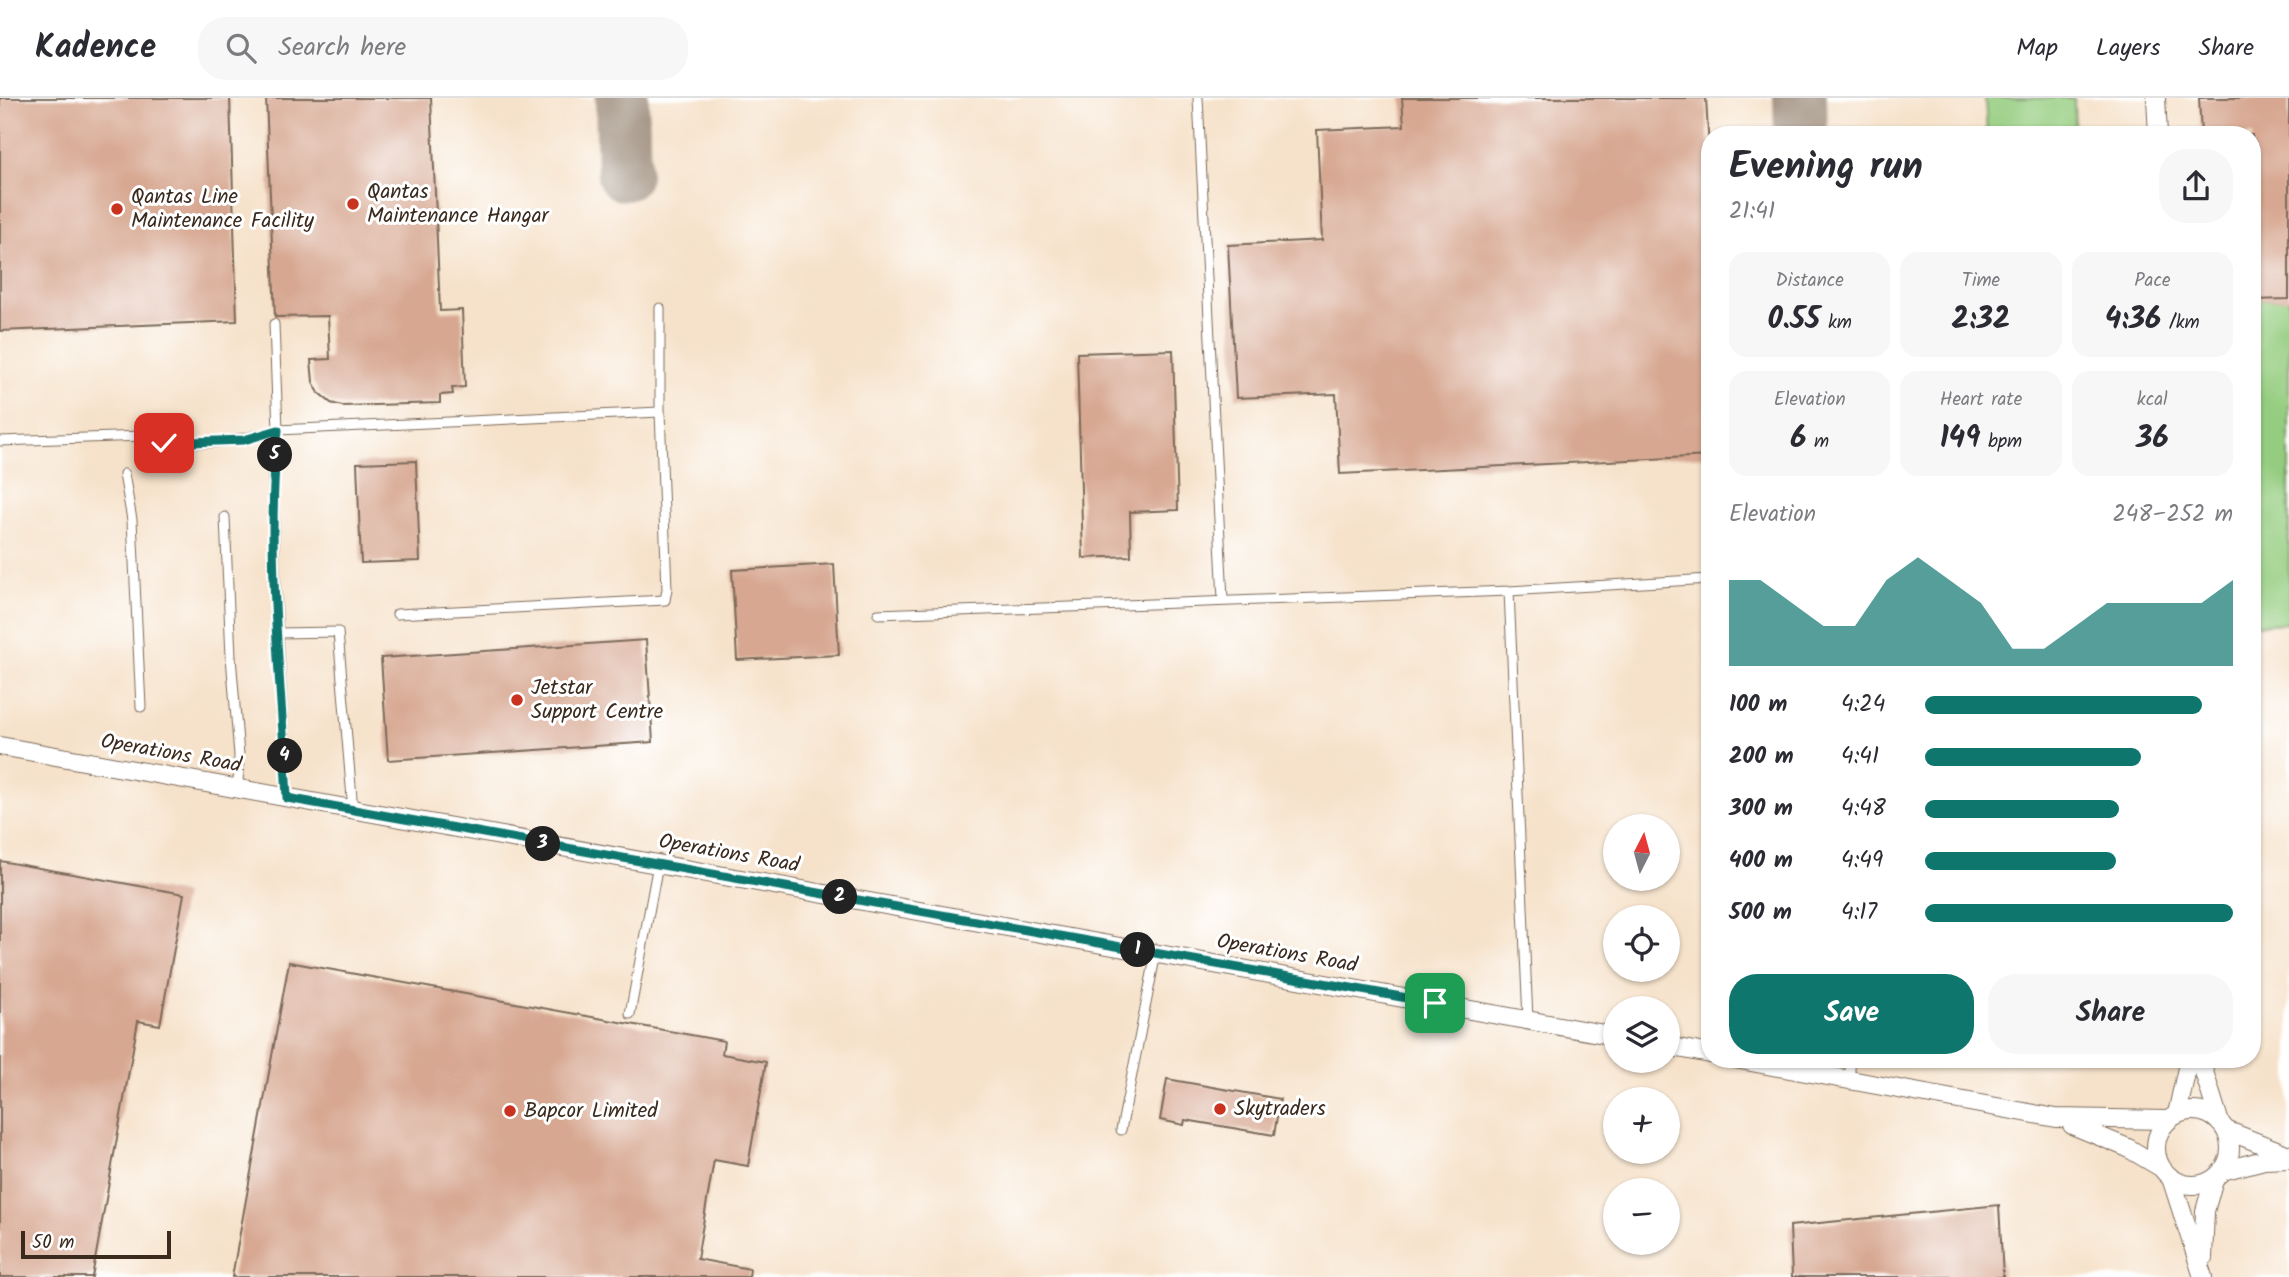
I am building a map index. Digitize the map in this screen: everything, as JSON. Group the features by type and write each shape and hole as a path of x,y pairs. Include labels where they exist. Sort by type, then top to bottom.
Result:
{"street":[{"path":"2157,98 2158,126"},
{"name":"Operations Road","path":"0,746 1603,1034"},
{"path":"1680,1048 1701,1052"},
{"path":"1784,1068 2056,1118 2173,1117 2193,1111 2208,1114 2223,1127 2289,1157"},
{"path":"2187,1068 2173,1117 2160,1130 2156,1155 2166,1172 2203,1277"},
{"path":"2203,1068 2230,1151 2218,1175 2203,1228 2203,1277"},
{"path":"2056,1118 2129,1148 2185,1184 2200,1184 2218,1175 2264,1160 2289,1157"}],"lane":[{"path":"1198,98 1223,600"},
{"path":"397,614 665,600 667,589 660,412 660,308"},
{"path":"274,324 278,430 273,475 287,798"},
{"path":"0,441 143,436 164,443 244,440 278,430 660,412"},
{"path":"124,474 132,520 141,707"},
{"path":"225,517 231,657 239,755 237,789"},
{"path":"878,614 1509,591 1701,580"},
{"path":"1509,591 1528,1020"},
{"path":"278,634 338,632 354,810"},
{"path":"630,1014 658,864"},
{"path":"1121,1130 1156,953"},
{"path":"1849,1080 1851,1068"}],"green space":[{"path":"1985,98 2074,98 2075,126 1987,126"},
{"path":"2289,298 2289,623 2261,625 2261,300"}],"building":[{"name":"Qantas Line Maintenance Facility","path":"0,98 230,98 237,321 0,331"},
{"name":"Qantas Maintenance Hangar","path":"266,98 431,98 440,311 462,310 465,387 452,388 453,394 440,395 440,403 342,406 331,403 319,393 313,382 311,360 330,359 328,316 275,317"},
{"path":"1402,98 1706,98 1708,126 1701,126 1701,456 1340,474 1336,394 1236,398 1228,245 1322,240 1317,130 1404,126"},
{"path":"2199,98 2289,98 2289,299 2261,300 2261,126 2201,126"},
{"path":"1173,350 1178,510 1130,512 1131,556 1083,558 1077,353"},
{"path":"416,461 420,561 361,563 357,463"},
{"path":"834,564 839,655 737,660 732,570"},
{"name":"Jetstar Support Centre","path":"646,640 653,742 388,760 381,658"},
{"path":"0,861 184,894 160,1025 138,1021 92,1277 0,1277"},
{"name":"Bapcor Limited","path":"289,962 724,1041 722,1054 766,1062 748,1166 714,1160 697,1259 750,1269 749,1277 232,1277"},
{"name":"Skytraders","path":"1167,1079 1280,1099 1274,1135 1185,1120 1184,1125 1160,1120"},
{"path":"1999,1205 2003,1277 1792,1277 1790,1226"}],"taxiway":[{"path":"622,98 624,174"},
{"path":"1800,98 1801,126"}],"place":[{"name":"Qantas Maintenance Hangar","path":"353,204"},
{"name":"Qantas Line Maintenance Facility","path":"117,209"},
{"name":"Jetstar Support Centre","path":"517,700"},
{"name":"Skytraders","path":"1220,1109"},
{"name":"Bapcor Limited","path":"510,1111"}],"route":[{"path":"164,443 244,440 278,430 273,475 275,577 287,798 1435,1003"}]}
